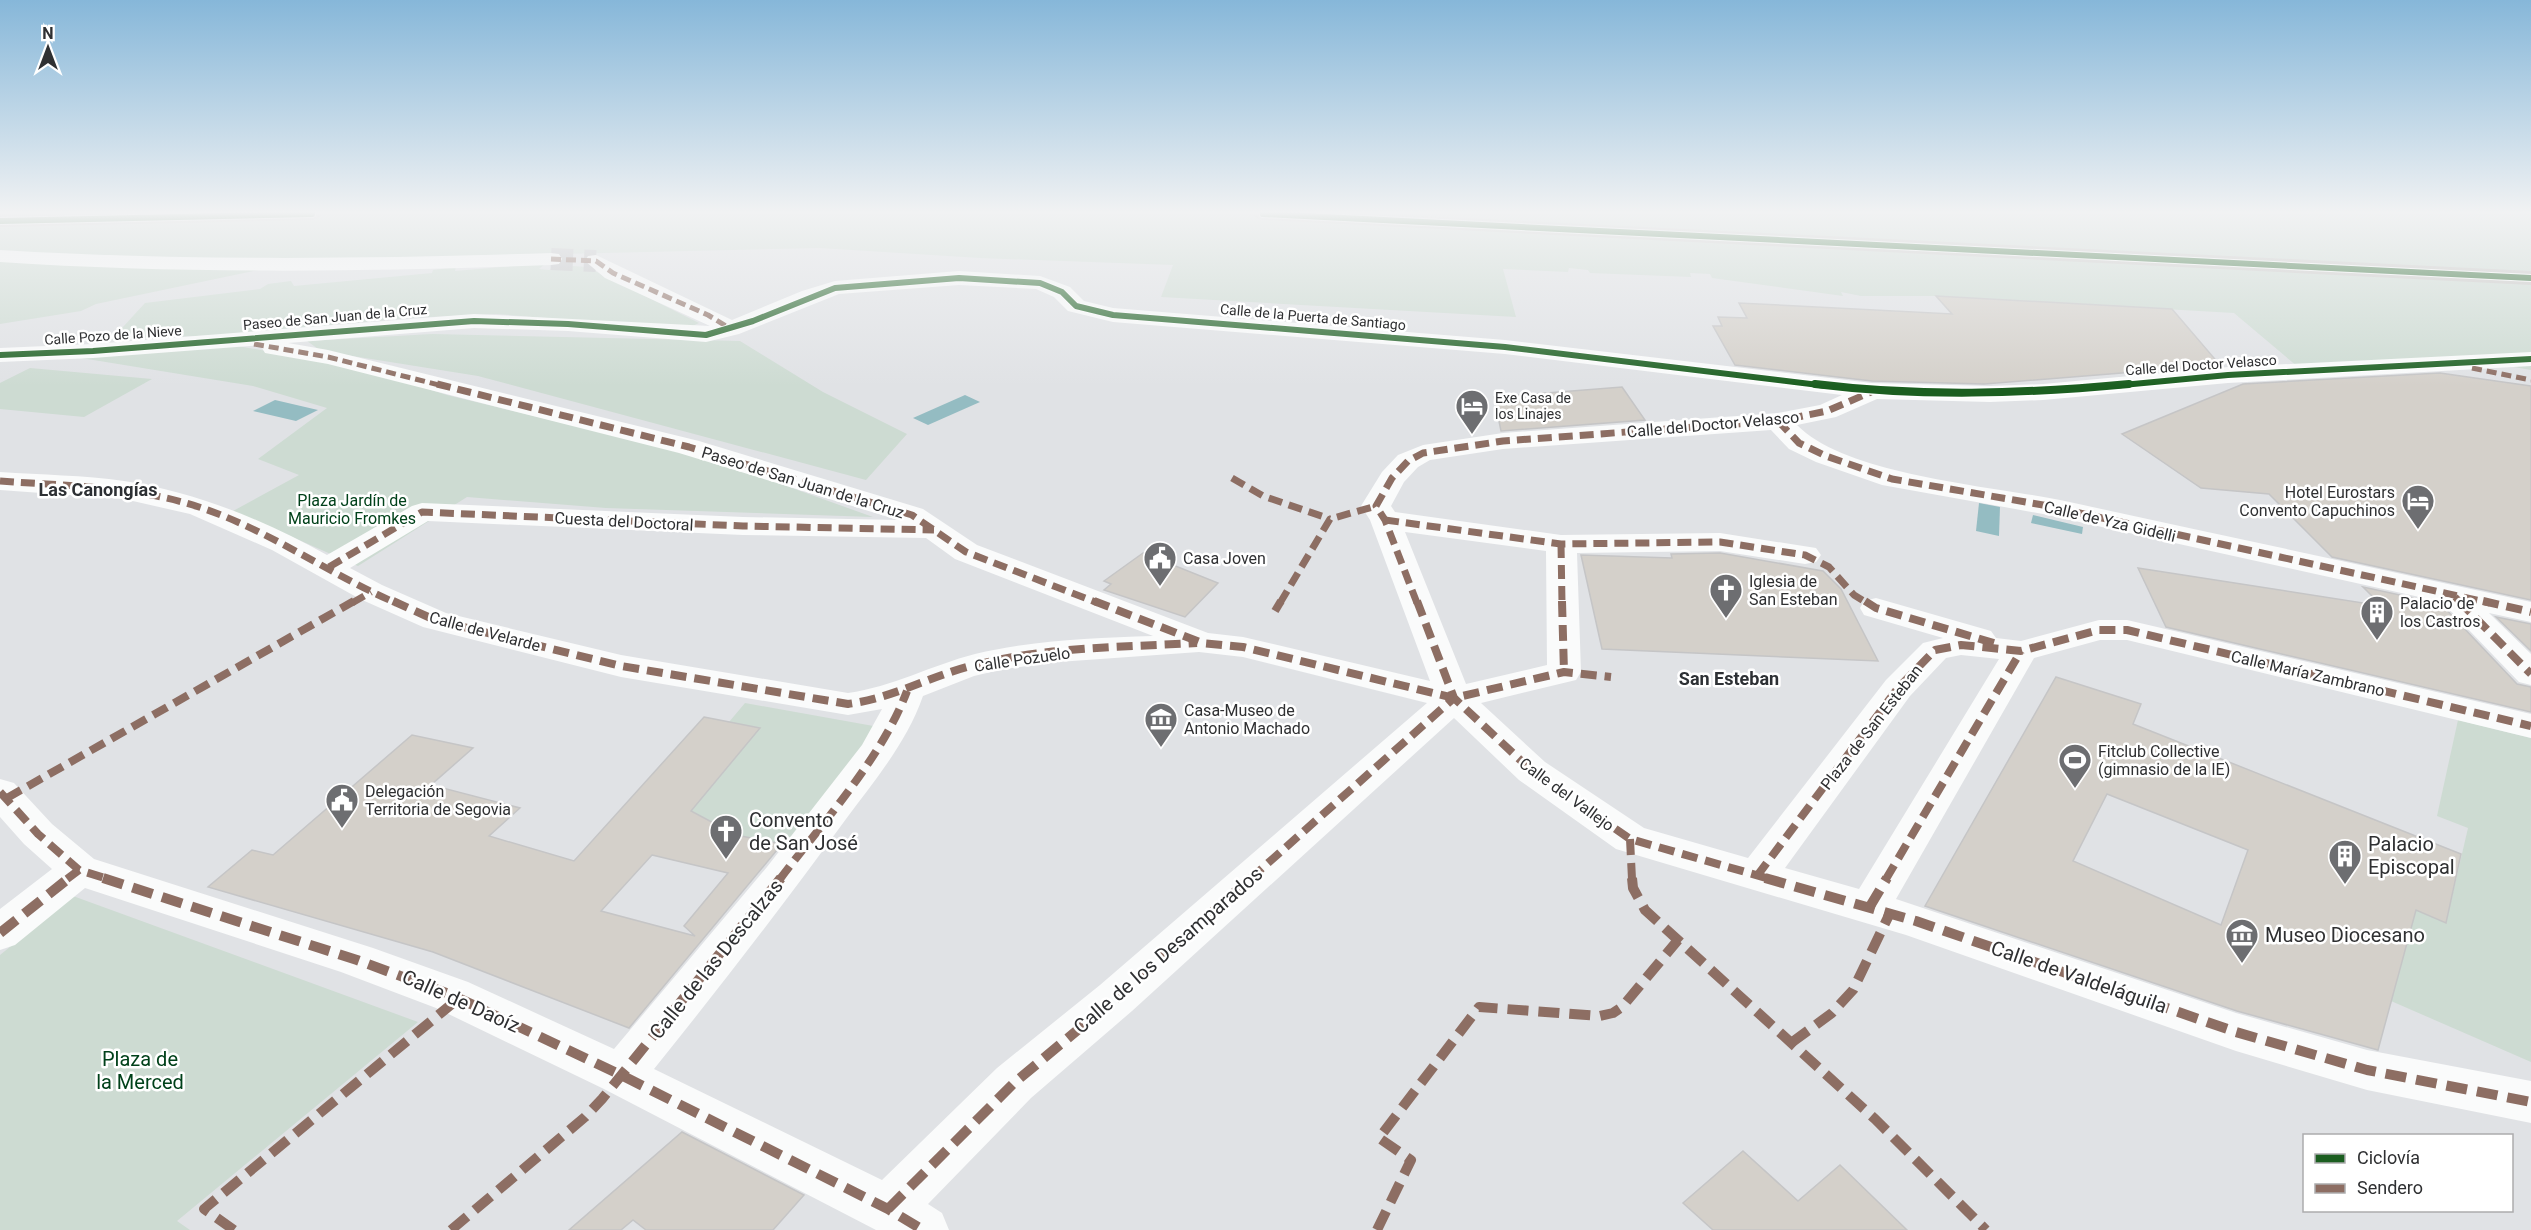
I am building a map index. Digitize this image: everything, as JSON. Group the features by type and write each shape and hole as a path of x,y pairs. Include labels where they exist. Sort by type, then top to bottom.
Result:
{"main road":[{"path":"2400,271 2531,278"}],"street":[{"path":"614,271 708,315 731,329"},
{"name":"Calle de la Puerta de Santiago","path":"731,329 835,288 861,284 959,278 1013,280 1051,286 1062,292 1076,306 1113,315 1505,347 1872,391"},
{"name":"Paseo de San Juan de la Cruz","path":"228,339 474,321 568,324 706,335 731,329"},
{"name":"Paseo de San Juan de la Cruz","path":"228,339 327,357 689,447 912,515 966,552 1202,643 1243,647"},
{"name":"Calle Pozo de la Nieve","path":"0,355 93,351 228,339"},
{"name":"Calle del Doctor Velasco","path":"1454,698 1385,520 1376,506 1377,501 1408,461 1423,453 1503,441 1778,421 1827,411 1872,391 2022,393 2228,375 2531,359"},
{"path":"2455,364 2531,380"},
{"name":"Calle de Yza Gidelli","path":"1778,421 1799,443 1826,456 1892,479 2043,505 2531,612"},
{"name":"Calle de Velarde","path":"0,481 124,490 188,505 283,543 371,592 435,620 621,666 848,704"},
{"name":"Cuesta del Doctoral","path":"329,567 422,512 742,526 934,530"},
{"path":"1385,520 1561,544 1720,542 1805,555"},
{"name":"Calle del Vallejo","path":"1243,647 1454,698 1564,672 1561,544"},
{"path":"2455,597 2531,674"},
{"path":"1869,908 2021,651 1876,608"},
{"name":"Calle María Zambrano","path":"2085,633 2114,628 2127,630 2531,726"},
{"name":"Plaza de San Esteban","path":"1757,876 1898,688 1930,653 1946,646 1961,645 2021,651 2085,633"},
{"name":"Calle Pozuelo","path":"848,704 880,700 907,691 949,672 1020,657 1202,643"},
{"name":"Calle de las Descalzas","path":"621,1075 777,886 885,738 902,709 907,691"},
{"name":"Calle del Vallejo","path":"1454,698 1532,771 1630,839"},
{"name":"Calle de los Desamparados","path":"905,1219 1014,1083 1116,998 1454,698"},
{"name":"Calle de Daoíz","path":"0,792 47,843 79,870 413,979 621,1075 905,1219"},
{"name":"Calle de Valdeláguila","path":"1630,839 1916,921 2258,1038 2367,1070 2531,1102"},
{"path":"0,933 79,870"}],"green space":[{"path":"0,271 252,271 96,304 81,311 0,324"},
{"path":"596,271 699,323 686,329 496,314 408,318 218,335 111,340 145,303 260,289 268,284 291,281 294,286 432,273"},
{"path":"1171,271 1504,271 1516,317 1161,297"},
{"path":"1589,271 2531,271 2531,370 2480,361 2298,367 2234,313 1936,296 1861,296 1841,292 1843,296 1712,278 1710,274 1690,273 1691,277"},
{"path":"432,334 740,341 823,392 907,434 866,480 478,376 321,351 307,341"},
{"name":"Plaza Jardín de Mauricio Fromkes","path":"221,343 362,368 447,395 708,458 873,517 606,508 467,497 358,566 233,511 299,475 258,459 327,408 253,386 75,357"},
{"path":"30,368 152,379 84,417 0,409 0,383"},
{"path":"745,703 879,727 792,846 695,827 702,817 691,811 760,728 729,722"},
{"path":"2458,720 2531,738 2531,1062 2391,1001 2416,910 2446,923 2468,828 2437,816"},
{"name":"Plaza de la Merced","path":"73,896 418,1022 177,1221 190,1230 0,1230 0,955"}],"water":[{"path":"965,395 980,402 928,425 913,418"},
{"path":"275,400 318,410 296,421 253,411"},
{"path":"1979,503 2000,507 1999,536 1976,531"},
{"path":"2033,515 2083,527 2082,534 2031,523"}],"building":[{"path":"1936,296 2172,309 2220,365 1984,384 1872,381 1735,365 1713,326 1722,326 1718,317 1747,318 1739,303 1952,314"},
{"path":"2440,373 2531,386 2531,600 2332,557 2269,494 2201,488 2122,434 2243,384"},
{"path":"1622,387 1645,420 1501,431 1494,397"},
{"name":"Casa Joven","path":"1143,553 1218,583 1185,617 1104,590 1111,584 1104,581"},
{"name":"Iglesia de San Esteban","path":"1720,553 1823,571 1841,589 1878,661 1602,649 1581,555 1672,558 1671,554"},
{"name":"Palacio de los Castros","path":"2138,568 2382,606 2363,587 2441,604 2517,684 2531,687 2531,712 2166,627"},
{"path":"2496,617 2531,624 2531,651"},
{"name":"Palacio Episcopal","path":"2056,677 2141,704 2133,724 2461,854 2446,923 2416,910 2378,1050 2237,1011 1925,906","holes":["2107,794 2248,850 2221,925 2073,861"]},
{"path":"704,717 760,728 691,811 736,835 782,844 629,1028 433,952 208,887 252,850 273,855 412,735 473,748 431,785 520,808 489,836 574,861","holes":["652,855 728,873 684,926 695,936 601,911"]},
{"path":"682,1132 804,1195 773,1230 646,1230 633,1220 621,1230 569,1230"},
{"path":"1743,1151 1798,1201 1840,1165 1907,1230 1713,1230 1683,1203"}],"marked path":[{"path":"611,271 708,315 731,329"},
{"path":"254,344 328,357 689,447 912,515 966,552 1202,643 1243,647 1454,698 1564,672 1611,677"},
{"path":"2472,368 2531,380"},
{"path":"1871,392 1827,411 1778,421 1503,441 1423,453 1408,461 1392,478 1376,506 1385,520 1454,698 1532,771 1630,839 1916,921 2236,1032 2367,1070 2531,1102"},
{"path":"1778,421 1799,443 1826,456 1892,479 2043,505 2531,612"},
{"path":"1232,478 1263,496 1330,519"},
{"path":"0,481 124,490 199,507 283,543 371,592 435,620 621,666 848,704 882,698 961,669 1005,659 1087,649 1197,643"},
{"path":"1275,611 1330,519 1376,506"},
{"path":"329,567 422,512 743,526 934,530"},
{"path":"1385,520 1561,544 1720,542 1805,555 1829,567 1854,595 1876,608 1997,644"},
{"path":"1561,544 1564,672"},
{"path":"7,798 371,592"},
{"path":"2455,597 2531,674"},
{"path":"1757,876 1898,688 1935,650 1961,645 2021,651 2099,630 2127,630 2531,726"},
{"path":"1869,908 2021,651"},
{"path":"451,1230 585,1117 602,1099 747,920 864,768 893,723 907,691"},
{"path":"888,1209 1014,1083 1116,998 1454,698"},
{"path":"0,792 38,834 79,870 357,960 452,995 621,1075 888,1209 923,1230"},
{"path":"1630,839 1633,888 1645,910 1875,1119 1986,1230"},
{"path":"0,933 79,870"},
{"path":"1791,1043 1832,1013 1853,990 1890,913"},
{"path":"1377,1230 1411,1160 1379,1138 1479,1007 1600,1016 1613,1013 1622,1007 1678,940"},
{"path":"234,1230 204,1209 459,998"}],"cycle path":[{"path":"2400,271 2531,278"},
{"path":"0,355 93,351 474,321 568,324 706,335 753,321 810,296 835,288 861,284 959,278 1040,283 1062,292 1076,306 1113,315 1505,347 1872,391 1990,394 2043,392 2228,375 2531,359"}],"place":[{"name":"Exe Casa de los Linajes","path":"1472,435"},
{"name":"Hotel Eurostars Convento Capuchinos","path":"2418,530"},
{"name":"Casa Joven","path":"1160,587"},
{"name":"Iglesia de San Esteban","path":"1726,619"},
{"name":"Palacio de los Castros","path":"2377,641"},
{"name":"Casa-Museo de Antonio Machado","path":"1161,748"},
{"name":"Fitclub Collective (gimnasio de la IE)","path":"2075,789"},
{"name":"Delegación Territoria de Segovia","path":"342,829"},
{"name":"Convento de San José","path":"726,860"},
{"name":"Palacio Episcopal","path":"2345,885"},
{"name":"Museo Diocesano","path":"2242,964"}],"district":[{"name":"Las Canongías","path":"98,490"},
{"name":"San Esteban","path":"1729,679"}]}
